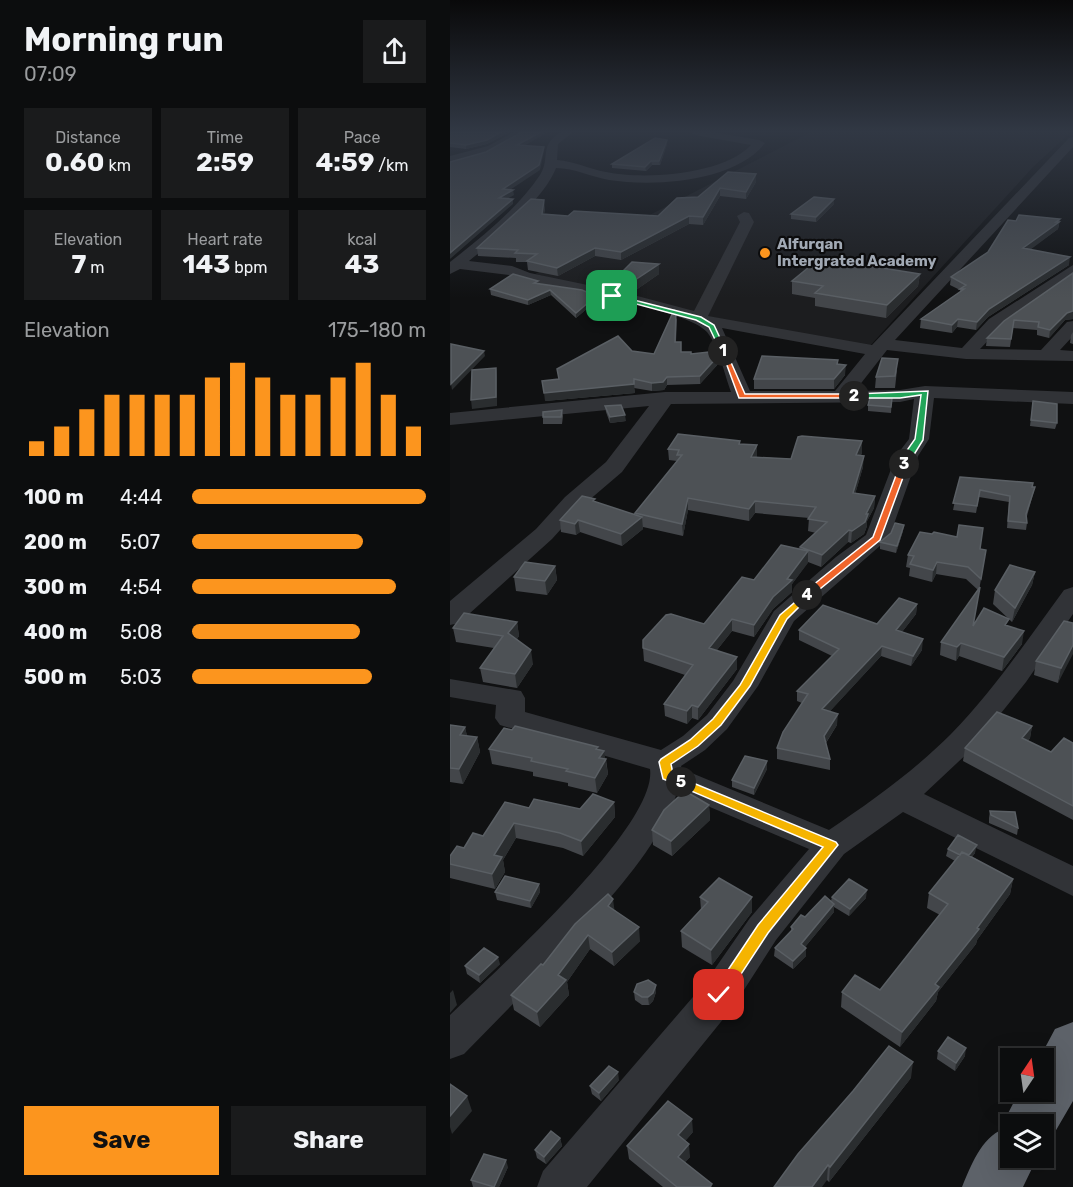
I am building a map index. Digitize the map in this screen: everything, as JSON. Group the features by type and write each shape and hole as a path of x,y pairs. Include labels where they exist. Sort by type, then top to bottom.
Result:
{"highway":[{"path":"1036,1114 1057,1079 1073,1046"},
{"path":"991,1187 1003,1168"}],"street":[{"path":"452,260 471,252 507,222 536,187"},
{"path":"841,396 880,348 1029,187"},
{"path":"698,319 747,222 744,216"},
{"path":"452,260 512,271 526,277 666,309 698,319 880,348 966,354 1073,356"},
{"path":"966,354 995,323 1073,270"},
{"path":"698,319 712,326 742,396"},
{"path":"1047,355 1073,327"},
{"path":"450,1041 542,950 622,862 651,819 666,769 717,722 744,686 783,617 830,575 877,538 907,456 919,440 925,392"},
{"path":"450,419 665,398 900,396 925,392 1073,398"},
{"path":"451,614 544,534 573,502 614,467 665,398"},
{"path":"559,1187 719,995 763,929 832,845 901,797 962,741 1016,676 1073,595"},
{"path":"450,688 512,698 510,718 666,769 832,845"},
{"path":"901,797 1073,882"}],"shaded area":[{"name":"Alfurqan Intergrated Academy","path":"703,187 1014,187 869,347 690,313 535,274"}],"building":[{"path":"450,187 505,187 503,189 513,190 499,198 513,199 450,253"},
{"path":"710,187 749,187 746,192 720,188 703,217 689,216 621,252 595,248 557,268 527,261 537,254 515,253 518,250 477,248 531,199 544,200 542,214 568,216 574,211 658,216 677,198 698,197"},
{"path":"814,197 834,199 816,217 791,214"},
{"path":"1019,215 1060,219 1023,248 1070,257 989,309 977,322 958,319 952,325 921,319 964,289 960,289 966,285 951,277 988,252 1008,220 1016,221"},
{"path":"820,258 920,274 887,305 815,293 823,286 792,281"},
{"path":"632,262 659,264 632,282 616,278"},
{"path":"1073,273 1073,311 1067,313 1050,330 1038,327 1039,322 1014,320 1011,339 987,338 1004,321"},
{"path":"513,274 538,281 534,283 582,290 596,296 576,313 550,290 528,300 490,289"},
{"path":"605,294 618,297 604,307 599,301"},
{"path":"674,310 676,311 675,342 681,342 681,352 691,352 691,354 718,351 719,355 700,376 667,377 663,382 652,383 634,379 634,384 544,393 542,381 559,379 557,369 618,336 632,351 654,354"},
{"path":"451,344 484,351 451,384"},
{"path":"762,356 838,360 837,364 846,365 834,379 754,379"},
{"path":"882,358 898,359 895,376 876,377"},
{"path":"496,368 496,397 471,400 472,370"},
{"path":"870,398 892,398 891,407 868,405"},
{"path":"1033,401 1057,404 1057,423 1031,420"},
{"path":"621,405 625,415 610,417 605,406"},
{"path":"562,410 561,417 543,417 543,412"},
{"path":"678,434 757,445 751,457 791,459 798,437 862,441 856,455 864,456 853,493 875,496 866,514 868,514 865,522 852,531 849,530 822,555 800,547 827,522 808,519 816,507 755,501 749,509 688,498 682,524 635,513 682,455 677,455 679,450 668,449"},
{"path":"960,477 1033,483 1032,487 1035,487 1026,514 1027,523 1008,521 1010,496 980,490 977,506 953,503"},
{"path":"582,496 642,517 621,534 578,520 575,524 560,520"},
{"path":"895,523 904,525 897,546 880,542 891,533"},
{"path":"959,525 983,528 980,549 986,550 981,579 968,567 937,562 933,570 910,564 914,556 908,555 920,532 932,534 934,532 957,537"},
{"path":"781,545 808,551 787,579 792,580 773,597 754,625 732,619 709,648 737,657 698,707 692,705 687,711 664,704 693,665 643,648 643,640 666,615 671,614 704,624 742,577 754,580"},
{"path":"525,562 555,566 545,581 514,577"},
{"path":"1010,565 1035,572 1015,608 995,590"},
{"path":"980,587 973,626 984,608 1009,619 1005,625 1024,631 1004,657 961,643 957,647 941,642"},
{"path":"899,598 917,604 896,630 923,639 913,656 882,646 822,709 838,714 824,736 830,759 777,748 783,732 808,694 797,691 839,649 799,630 823,605 877,624"},
{"path":"464,613 517,622 508,633 531,650 515,674 480,668 503,636 453,628"},
{"path":"1064,621 1073,623 1073,645 1061,668 1036,661"},
{"path":"997,712 1032,726 1022,738 1051,752 1064,738 1073,743 1073,806 965,748"},
{"path":"450,725 465,727 460,735 477,737 459,769 450,768"},
{"path":"515,726 598,747 596,749 604,751 599,758 606,759 595,778 531,761 532,758 489,749 504,728 512,730"},
{"path":"745,756 767,761 754,788 732,780"},
{"path":"685,791 709,805 671,841 652,830 664,810"},
{"path":"593,794 614,802 581,841 560,833 514,823 494,855 502,857 492,874 450,864 450,856 457,846 464,848 473,833 483,836 505,802 529,808 534,799 580,809"},
{"path":"990,811 1015,812 1018,828 991,815"},
{"path":"958,835 977,845 969,855 962,852 960,855 948,849"},
{"path":"962,852 1013,879 977,928 979,929 935,984 939,987 902,1032 842,992 855,975 880,990 948,904 929,893"},
{"path":"505,876 539,884 530,901 495,892"},
{"path":"719,878 752,897 711,950 681,931 708,902 700,897"},
{"path":"849,879 867,890 850,909 832,897"},
{"path":"608,894 613,899 608,906 639,927 612,952 588,935 558,975 566,980 537,1012 511,995 541,964 543,965 575,924"},
{"path":"825,896 834,904 801,944 806,948 793,961 775,948 793,929 791,927 801,915 805,917"},
{"path":"484,948 498,957 479,975 465,966"},
{"path":"648,980 656,985 653,993 648,997 642,997 634,992 637,984"},
{"path":"948,1037 966,1048 956,1063 938,1051"},
{"path":"889,1046 913,1062 830,1167 828,1165 812,1187 774,1187 798,1154"},
{"path":"609,1066 618,1072 599,1093 590,1086"},
{"path":"450,1084 467,1096 450,1116"},
{"path":"668,1101 692,1119 678,1135 689,1144 678,1157 712,1184 710,1187 677,1187 627,1146"},
{"path":"551,1131 560,1138 544,1157 535,1150"},
{"path":"484,1154 506,1160 494,1187 471,1180"}],"place":[{"name":"Alfurqan Intergrated Academy","path":"765,253"}],"route":[{"path":"612,296 666,309 712,326 742,396 900,396 925,392 919,440 907,456 877,538 814,588 783,617 744,686 717,722 694,743 665,762 667,776 832,845 763,929 719,995"}]}
